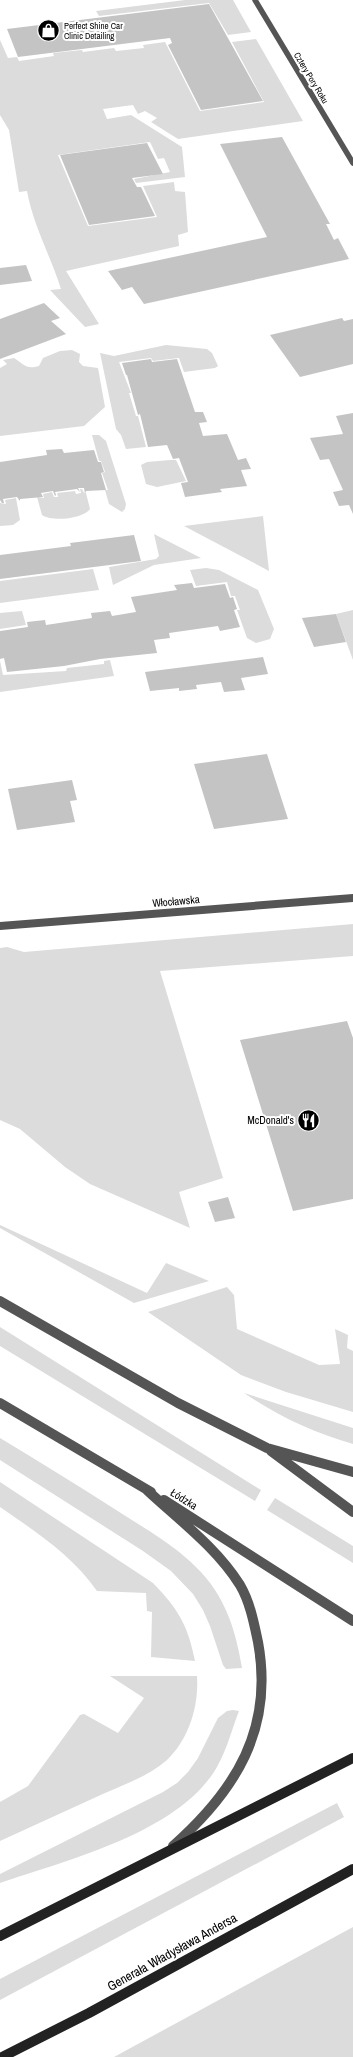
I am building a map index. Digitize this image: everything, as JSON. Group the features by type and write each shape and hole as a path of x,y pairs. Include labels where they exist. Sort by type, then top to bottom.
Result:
{"main road":[{"path":"0,1936 353,1758"},
{"name":"Generała Władysława Andersa","path":"2,2057 89,2013 353,1869"}],"street":[{"name":"Cztery Pory Roku","path":"255,0 353,163"},
{"name":"Włocławska","path":"0,926 353,898"},
{"path":"0,1300 178,1403 267,1448 353,1512"},
{"name":"Łódzka","path":"0,1403 147,1490 353,1621"},
{"path":"267,1448 353,1472"},
{"path":"147,1490 218,1556 241,1586 248,1604 258,1640 264,1675 260,1709 254,1733 237,1775 225,1793 200,1822 155,1859"}],"shaded area":[{"path":"185,0 233,0 251,32 228,35 209,3 99,16 96,11"},
{"path":"256,39 303,121 178,139 151,122 157,118 145,111 138,114 133,105 103,109 107,119 131,115 182,147 185,177 136,183 134,179 170,172 164,158 158,159 150,142 58,155 88,226 157,217 143,186 174,182 175,191 185,192 188,232 178,235 179,246 66,271 99,324 85,327 50,290 61,289 33,216 27,191 19,192 9,130 0,115 0,40 8,58 17,57 19,61 54,56 53,53 82,50 83,52 114,48 116,51 144,48 143,45 165,42 200,111 264,102 232,42"},
{"path":"166,345 207,349 212,353 218,366 215,368 184,372 179,358 153,361 151,358 119,362 131,393 129,393 136,416 138,416 146,447 126,449 121,435 116,429 100,353 114,356"},
{"path":"72,350 80,354 79,362 83,366 98,368 105,407 84,426 0,436 0,368 7,364 3,360 14,358 25,366 35,367 39,366 43,358 60,351"},
{"path":"92,435 99,435 106,441 126,504 125,509 122,512 109,504 105,490 108,490 102,473 105,472 101,461 99,461"},
{"path":"176,460 186,481 157,487 146,484 141,465 147,462"},
{"path":"80,489 86,493 90,509 86,512 74,517 60,519 42,515 37,497 44,498 43,494 52,492 54,497 58,497 57,493 75,491 76,494 81,493"},
{"path":"16,498 20,520 13,525 0,526 0,503 6,504 5,500"},
{"path":"263,516 269,571 184,526"},
{"path":"154,534 201,558 154,565 113,585 109,567 156,559 159,556"},
{"path":"206,568 219,570 258,590 274,629 270,639 256,643 247,638 237,610 240,610 235,596 231,596 227,582 196,586 190,570"},
{"path":"93,569 99,590 0,603 0,581"},
{"path":"353,610 353,660 336,614"},
{"path":"22,611 26,625 0,629 0,613"},
{"path":"110,660 114,676 0,692 0,661 3,675 66,671 67,668 104,664 104,661"},
{"path":"353,924 353,956 160,971 223,1178 179,1192 190,1228 90,1184 65,1167 20,1129 0,1120 0,948 7,947 24,952"},
{"path":"0,1225 147,1293 166,1263 209,1281 134,1303 0,1228"},
{"path":"227,1287 234,1295 237,1329 319,1365 340,1364 335,1329 348,1335 347,1348 353,1351 353,1412 286,1392 241,1375 148,1312"},
{"path":"0,1327 261,1490 255,1501 0,1346"},
{"path":"244,1393 353,1428 353,1444 297,1423"},
{"path":"0,1438 144,1527 174,1548 201,1572 213,1586 229,1618 235,1634 242,1668 226,1669 223,1665 203,1610 193,1594 171,1571 143,1551 0,1460"},
{"path":"0,1482 153,1583 169,1601 181,1618 189,1637 195,1661 151,1657 152,1612 147,1611 146,1593 97,1591 65,1555 40,1535 0,1507"},
{"path":"275,1498 353,1546 353,1563 267,1510"},
{"path":"110,1676 197,1676 196,1699 191,1721 187,1732 175,1752 167,1760 145,1775 0,1841 0,1802 28,1786 80,1715 84,1714 118,1733 144,1698"},
{"path":"227,1711 239,1711 227,1746 218,1765 201,1788 178,1808 151,1826 121,1840 89,1853 0,1883 0,1874 163,1792 177,1783 188,1772 198,1758 218,1718"},
{"path":"337,1803 344,1817 0,2000 0,1979"},
{"path":"353,1927 353,2057 114,2057"}],"building":[{"path":"209,4 263,101 201,110 168,45 172,43 170,38 18,57 7,29"},
{"path":"282,137 330,224 326,224 334,240 338,238 349,259 144,304 132,287 122,290 108,271 267,237 220,144"},
{"path":"147,143 163,174 132,178 137,187 141,187 155,216 89,225 60,155"},
{"path":"26,265 32,281 0,285 0,268"},
{"path":"44,303 60,318 51,321 66,334 0,359 0,319"},
{"path":"342,318 344,321 353,319 353,364 300,377 270,335"},
{"path":"151,359 152,362 177,359 195,412 203,412 207,422 199,423 203,436 227,434 238,460 246,458 251,469 241,470 247,486 220,489 222,492 185,497 181,483 188,482 179,458 173,459 167,445 148,447 140,414 138,415 127,375 122,363"},
{"path":"353,413 353,514 349,505 339,506 333,492 343,490 329,459 320,460 310,438 343,434 336,416"},
{"path":"62,449 64,453 94,450 98,462 101,462 104,472 101,473 106,490 86,491 85,494 84,488 78,488 80,492 77,489 55,492 55,496 53,491 41,493 43,497 20,499 20,501 17,497 3,499 4,503 2,503 0,500 0,462 47,455 46,450"},
{"path":"134,535 141,561 0,579 0,555 71,546 70,543"},
{"path":"192,583 194,588 225,584 230,598 233,597 237,609 234,610 240,627 220,631 218,626 169,633 170,638 154,640 157,653 100,659 64,666 7,672 4,658 0,659 0,631 28,627 27,622 45,620 46,625 92,618 91,613 110,611 112,616 136,612 131,597 177,590 174,585"},
{"path":"336,614 346,642 314,647 302,618"},
{"path":"263,657 268,674 241,678 245,690 224,692 221,682 196,685 197,689 179,691 179,688 150,691 145,672"},
{"path":"267,754 288,819 214,829 194,764"},
{"path":"72,780 77,800 70,801 75,822 17,830 8,789"},
{"name":"McDonald's","path":"347,1021 353,1038 353,1199 293,1211 240,1040"},
{"path":"228,1197 235,1218 215,1222 208,1202"}],"place":[{"name":"Perfect Shine Car Clinic Detailing","path":"48,31"},
{"name":"McDonald's","path":"309,1120"}]}
